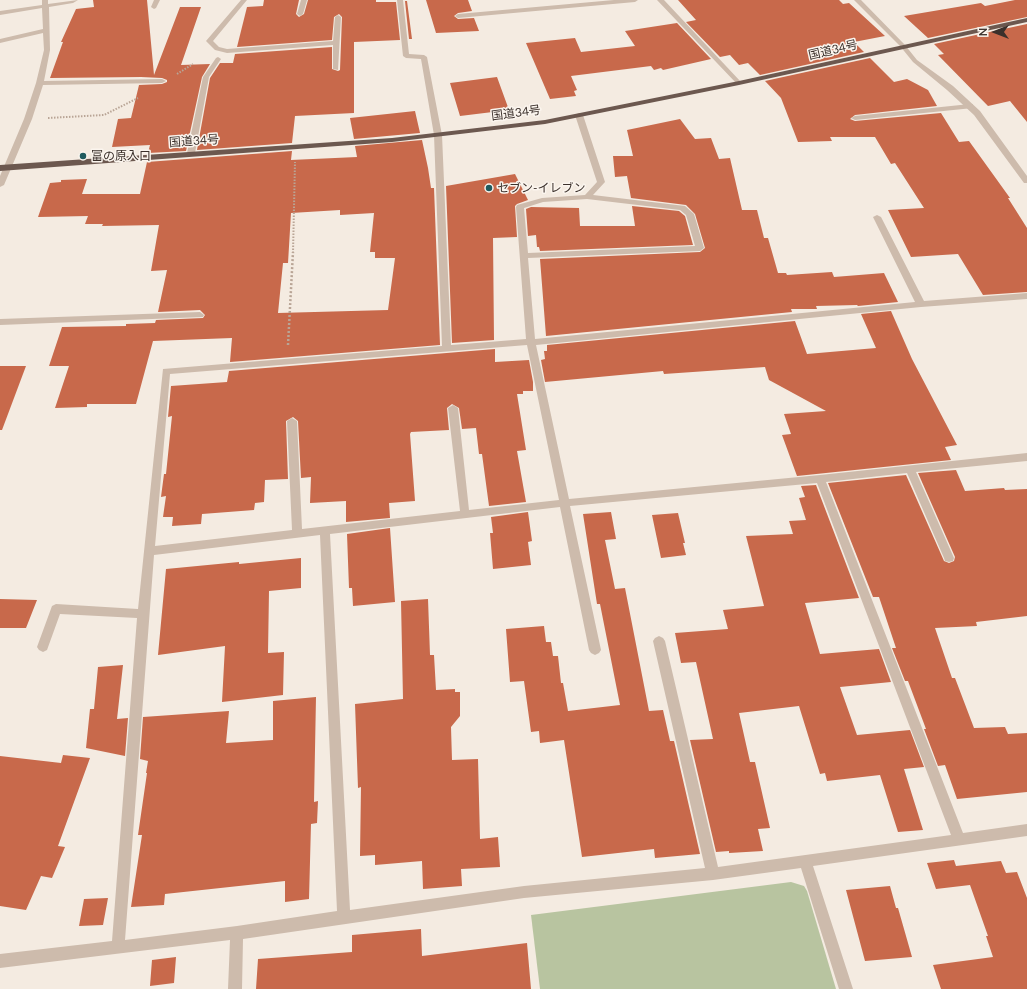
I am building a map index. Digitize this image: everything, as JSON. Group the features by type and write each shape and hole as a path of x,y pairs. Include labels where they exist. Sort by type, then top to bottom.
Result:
{"highway":[{"name":"国道34号","path":"3,167 392,140 545,122 739,83 1027,20"}],"street":[{"path":"0,13 45,3 71,2 75,0"},
{"path":"154,7 157,0"},
{"path":"244,0 209,41 217,49 227,51 336,43"},
{"path":"300,14 304,0"},
{"path":"400,0 406,56 424,57 438,135 447,349"},
{"path":"458,16 635,0"},
{"path":"660,0 739,83"},
{"path":"857,0 903,46 915,61 978,112 1027,181"},
{"path":"0,185 3,167 28,119 40,83 46,50 45,3"},
{"path":"336,70 338,17"},
{"path":"0,42 45,31"},
{"path":"191,153 206,77 218,59"},
{"path":"40,83 162,80"},
{"path":"855,118 970,106"},
{"path":"579,115 601,182 587,197"},
{"path":"523,256 700,248 690,214 682,208 587,197 542,200 520,207 523,256 531,342 595,650"},
{"path":"877,217 921,304"},
{"path":"118,946 143,614 166,371 531,342 921,304 1027,296"},
{"path":"0,322 200,316"},
{"path":"453,408 465,515"},
{"path":"292,421 297,535"},
{"path":"149,551 565,503 820,479 1027,457"},
{"path":"910,469 949,558"},
{"path":"820,479 959,839"},
{"path":"324,531 344,917"},
{"path":"43,647 56,609 143,614"},
{"path":"658,641 713,874"},
{"path":"0,961 237,933 524,892 713,874 1027,830"},
{"path":"806,860 846,989"},
{"path":"235,989 237,933"}],"path":[{"path":"287,362 291,308 296,146"}],"green space":[{"path":"791,882 804,886 807,891 836,989 540,989 531,915"}],"building":[{"path":"93,0 147,0 154,75 180,7 201,7 181,65 210,64 202,77 186,151 148,153 150,145 112,147 118,119 131,118 139,85 162,84 167,82 167,80 162,78 141,77 50,78 63,42 61,42 76,9 94,7"},
{"path":"264,0 299,0 296,14 299,17 304,14 308,0 376,0 376,2 396,2 400,40 354,42 354,113 295,116 292,143 197,150 210,78 220,63 233,63 235,54 332,47 332,69 338,71 340,70 342,17 339,14 334,17 332,40 237,47 247,7 263,6"},
{"path":"426,0 468,0 472,11 458,13 454,16 458,19 474,18 479,31 436,33"},
{"path":"678,0 839,0 843,4 849,3 885,36 854,42 864,52 760,75 748,63 739,65 730,55 720,57 686,22 696,20"},
{"path":"1015,0 1027,0 1027,17 928,38 904,16 981,3 985,6"},
{"path":"405,1 407,1 412,39 409,39"},
{"path":"677,23 711,59 663,70 661,68 654,70 651,66 571,76 577,90 574,91 576,96 550,99 526,43 575,38 581,52 635,46 625,31"},
{"path":"1027,24 1027,122 1010,101 988,106 938,55 944,54 934,44"},
{"path":"870,58 894,82 907,79 928,90 937,106 855,115 850,119 855,121 941,113 959,142 969,141 1010,198 1008,198 1027,228 1027,292 983,295 958,254 911,257 888,210 924,208 895,163 891,164 875,137 830,137 832,141 798,142 781,98 765,81"},
{"path":"497,77 509,110 460,116 450,83"},
{"path":"415,111 420,133 354,139 350,118"},
{"path":"680,119 695,139 711,138 719,159 730,158 742,210 757,210 764,238 768,238 778,273 786,273 787,275 832,272 834,277 884,273 898,302 858,306 816,306 817,309 791,309 792,312 546,336 540,259 700,252 705,248 695,214 686,205 631,198 627,176 615,177 613,156 633,156 627,130"},
{"path":"422,140 431,188 434,188 440,345 230,362 232,338 153,341 136,404 87,404 87,407 55,408 69,366 49,366 62,327 126,326 126,324 155,323 156,320 203,318 205,315 200,310 158,312 167,270 151,271 159,225 102,226 103,224 85,224 88,216 38,217 50,183 61,182 61,180 87,179 82,194 140,194 147,162 292,151 291,160 357,157 355,146","holes":["340,210 340,215 374,213 370,252 375,252 375,258 395,258 388,310 278,313 283,263 288,263 291,213"]},
{"path":"515,174 528,200 515,206 517,237 493,238 494,340 452,343 446,186"},
{"path":"632,206 679,211 685,216 693,245 540,251 539,247 537,247 536,235 528,236 526,209 531,207 579,208 580,226 635,226"},
{"path":"891,311 912,359 957,445 945,447 951,460 797,476 782,435 791,434 784,414 826,411 769,380 765,367 664,374 663,371 545,382 541,360 545,359 544,351 547,351 547,345 795,321 807,354 876,348 861,314"},
{"path":"495,349 495,362 529,360 533,391 523,391 523,394 517,394 526,450 517,451 526,502 489,506 482,454 479,454 476,428 462,429 459,408 452,404 447,408 449,430 411,432 415,501 389,503 390,518 346,522 346,501 310,503 311,477 301,478 298,421 293,417 286,421 288,479 265,480 264,502 255,503 254,510 202,514 201,524 172,526 173,517 163,517 166,496 161,497 164,474 166,474 172,416 168,417 171,386 227,382 229,371"},
{"path":"0,366 26,366 2,430 0,430"},
{"path":"956,470 965,491 1004,488 1005,490 1027,489 1027,616 976,622 977,626 935,628 952,678 955,678 974,728 1005,727 1008,734 1027,733 1027,792 957,799 945,765 938,766 908,681 905,681 892,648 896,648 879,597 873,597 828,483 906,475 944,561 949,563 954,561 955,557 918,473"},
{"path":"816,485 859,598 805,603 820,654 879,649 891,682 840,687 857,735 910,730 924,767 904,769 923,830 898,832 880,775 827,781 825,773 820,774 799,706 739,713 750,762 755,762 770,828 758,829 763,851 729,853 729,851 716,852 690,740 713,739 696,662 681,663 675,633 728,629 723,610 764,606 746,536 793,534 789,521 806,520 799,498 805,497 801,486"},
{"path":"528,512 532,541 528,542 531,565 493,569 490,533 493,533 491,517"},
{"path":"611,512 616,539 605,540 615,589 625,588 649,711 663,710 670,741 674,741 700,854 655,858 654,849 582,857 564,740 540,743 539,731 531,732 524,681 510,682 506,629 544,626 546,642 551,642 553,656 558,656 561,683 563,683 568,711 620,705 600,604 597,604 583,514"},
{"path":"678,513 685,543 683,543 686,555 661,558 652,515"},
{"path":"390,528 395,602 353,606 352,588 349,588 347,534"},
{"path":"301,558 301,588 269,591 268,653 284,652 283,695 222,702 225,646 158,655 166,569"},
{"path":"0,599 37,600 26,628 0,628"},
{"path":"428,599 430,655 434,655 436,690 455,689 455,692 460,692 460,716 451,727 452,760 478,759 480,839 498,837 500,867 461,869 462,886 423,889 422,861 375,865 375,855 360,856 361,787 358,788 355,704 403,699 401,601"},
{"path":"123,665 117,719 128,718 125,756 86,748 90,709 94,709 98,667"},
{"path":"316,697 314,802 318,801 317,823 311,824 309,899 285,902 285,881 165,894 164,905 131,907 142,835 138,835 148,761 140,759 143,717 229,711 226,743 273,740 273,701"},
{"path":"63,755 90,758 58,846 65,847 52,878 41,876 26,910 0,906 0,756 61,763"},
{"path":"954,860 956,866 1001,861 1006,873 1017,872 1027,898 1027,989 941,989 933,965 993,957 986,936 988,936 970,885 936,889 927,863"},
{"path":"890,886 912,957 865,961 846,890"},
{"path":"108,898 103,925 79,926 84,899"},
{"path":"421,929 422,956 527,943 531,989 256,989 258,959 352,952 352,935"},
{"path":"176,957 174,983 150,986 152,960"}],"place":[{"name":"富の原入口","path":"83,156"},
{"name":"セブン-イレブン","path":"489,188"}]}
